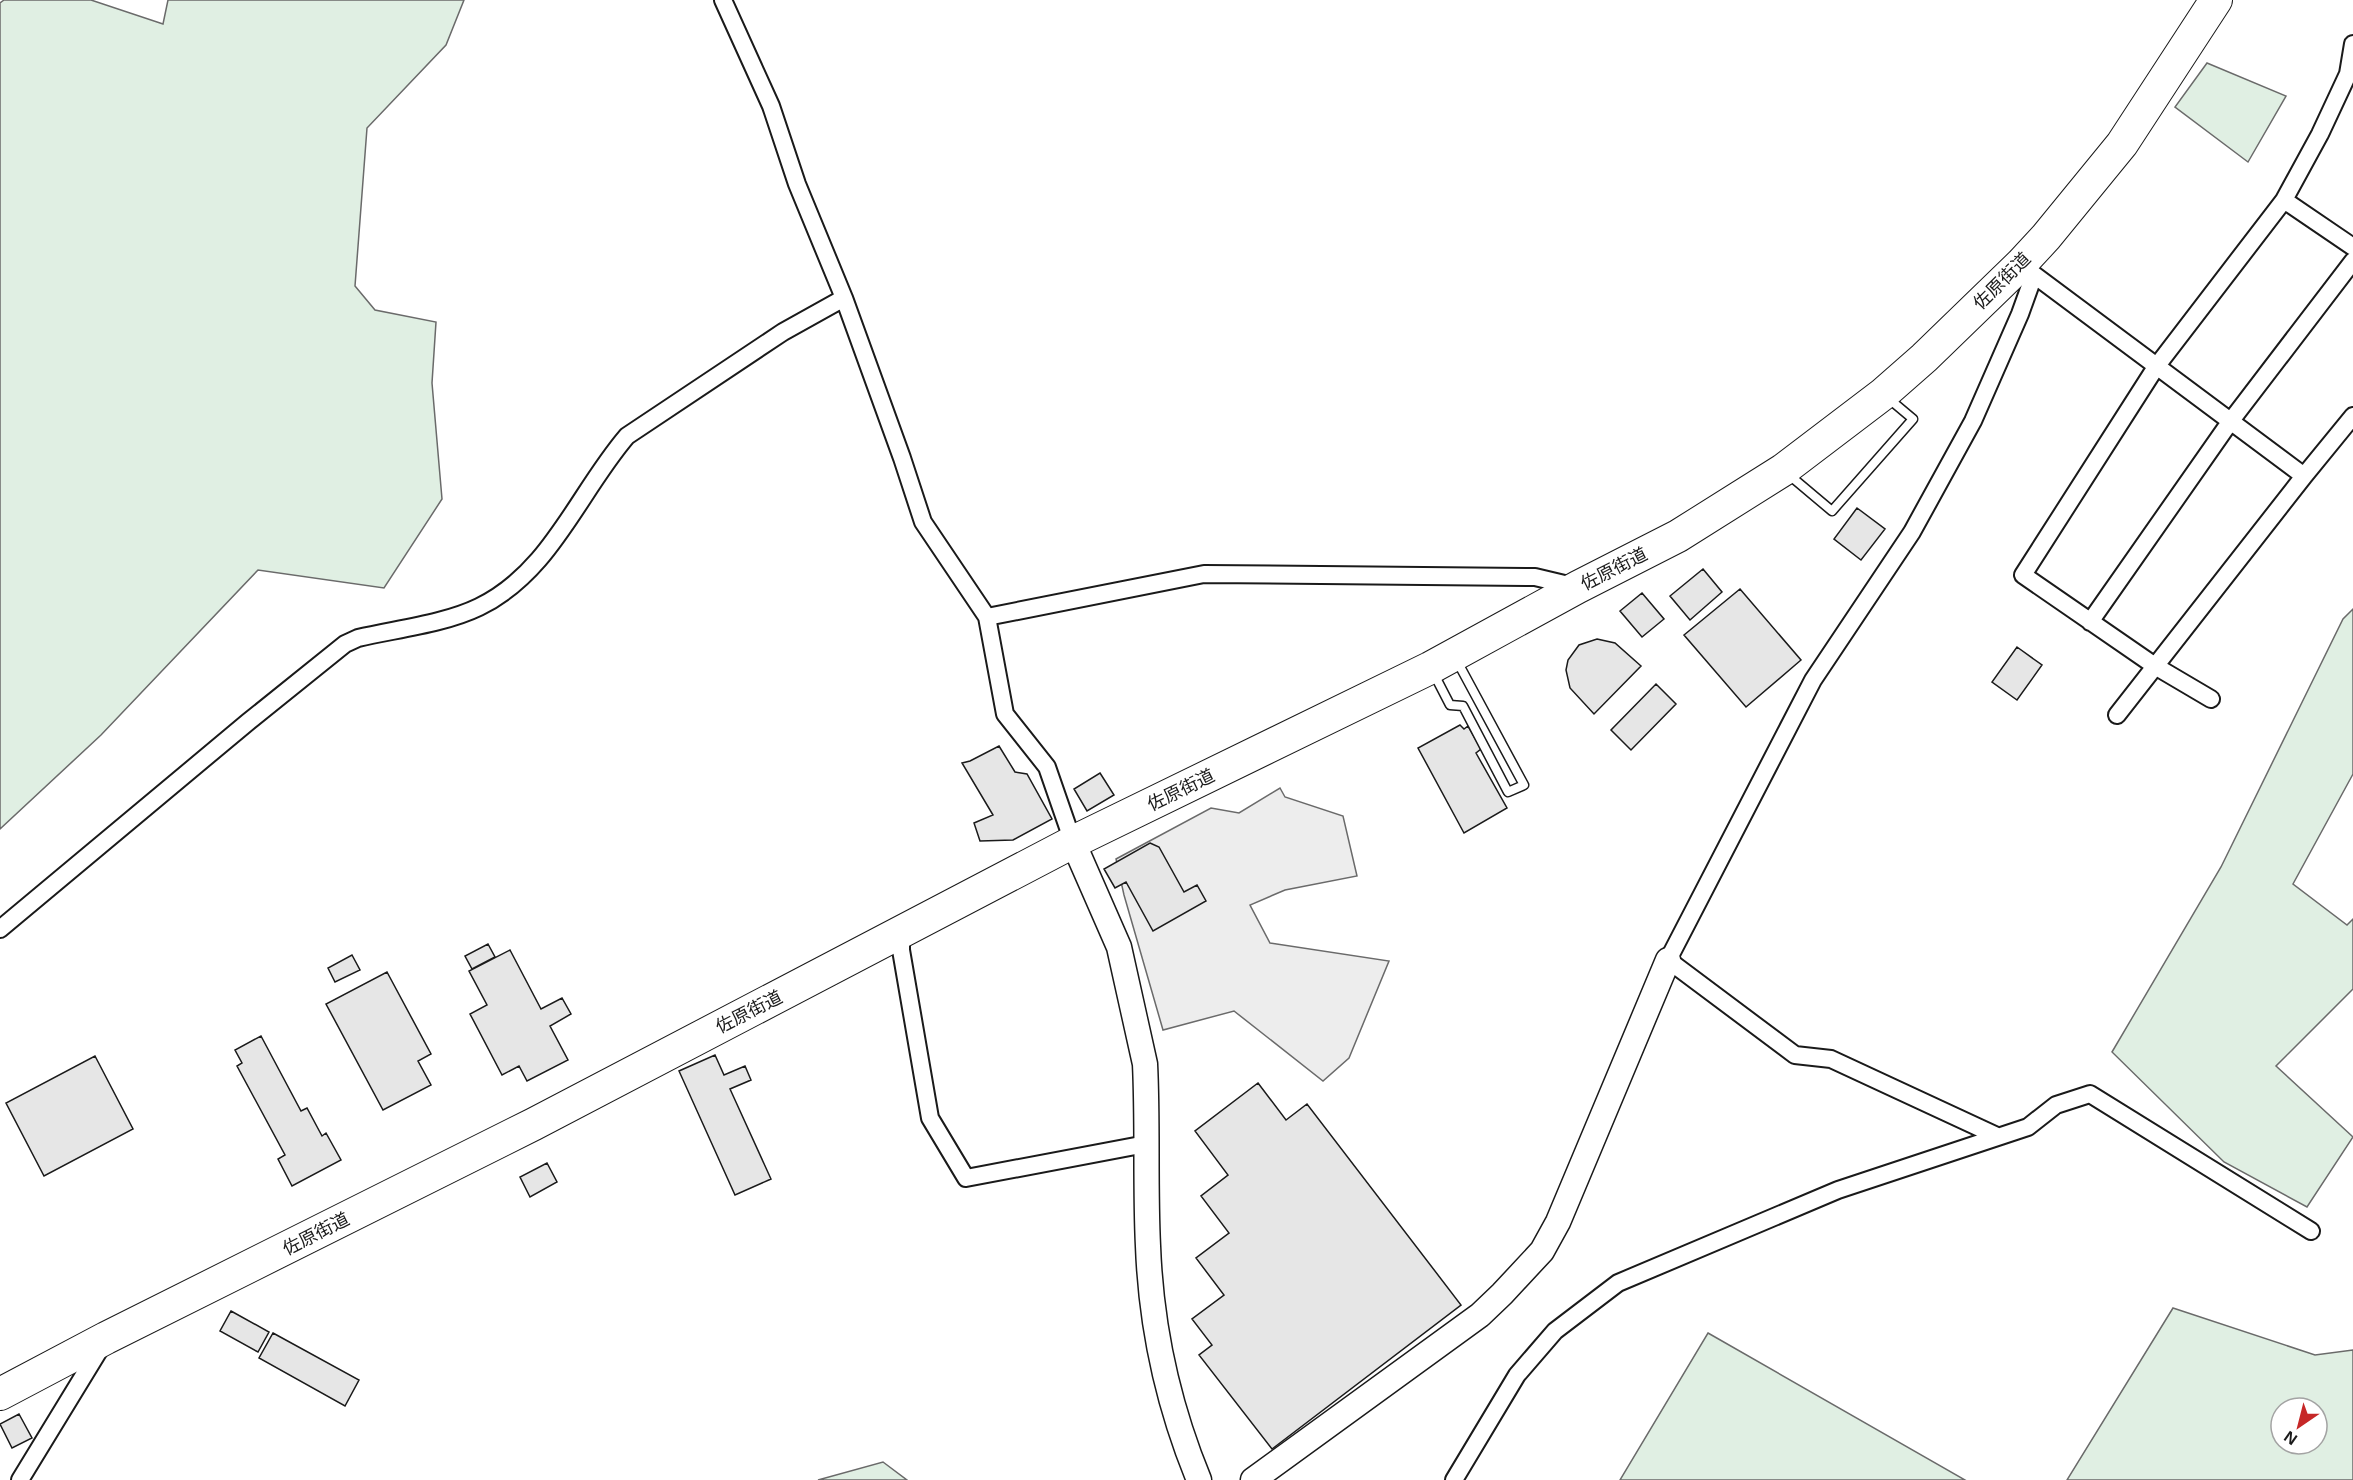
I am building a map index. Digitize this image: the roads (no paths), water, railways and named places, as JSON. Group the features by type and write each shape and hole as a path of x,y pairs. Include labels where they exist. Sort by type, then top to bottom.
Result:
{"highway":[{"name":"佐原街道","path":"0,1395 106,1338 534,1124 1073,842 1442,662 1578,587 1678,536 1783,470 1883,394 2027,269 2046,237 2122,144 2216,0"}],"street":[{"path":"723,0 771,106 796,184 844,298 923,522 987,617 1005,714 1047,767 1073,842 1119,947 1145,1064 1148,1246 1156,1328 1162,1364 1177,1421 1199,1480"},
{"path":"2211,699 2155,666 2023,575 2156,367 2283,200 2320,134 2348,74 2353,44"},
{"path":"2283,200 2353,247"},
{"path":"2090,622 2230,422 2353,261"},
{"path":"1253,1480 1480,1315 1542,1251 1558,1222 1668,960 1813,680 1912,532 1972,421 2020,314 2027,269 2304,476"},
{"path":"0,930 248,722 345,644 358,638 454,616 478,607 520,580 550,546 615,450 627,436 783,332 844,298"},
{"path":"2117,716 2353,416"},
{"path":"987,617 1204,574 1535,577 1578,587"},
{"path":"901,933 901,950 930,1118 966,1178 1146,1144"},
{"path":"1668,960 1795,1055 1831,1059 1997,1136"},
{"path":"1454,1480 1516,1375 1556,1331 1618,1283 1838,1190 2028,1127 2056,1105 2090,1094 2311,1231"},
{"path":"20,1480 106,1338"}],"lane":[{"path":"1783,470 1832,511 1913,419 1883,394"},
{"path":"1442,662 1524,785 1508,792 1463,706 1450,705 1442,662"}]}
